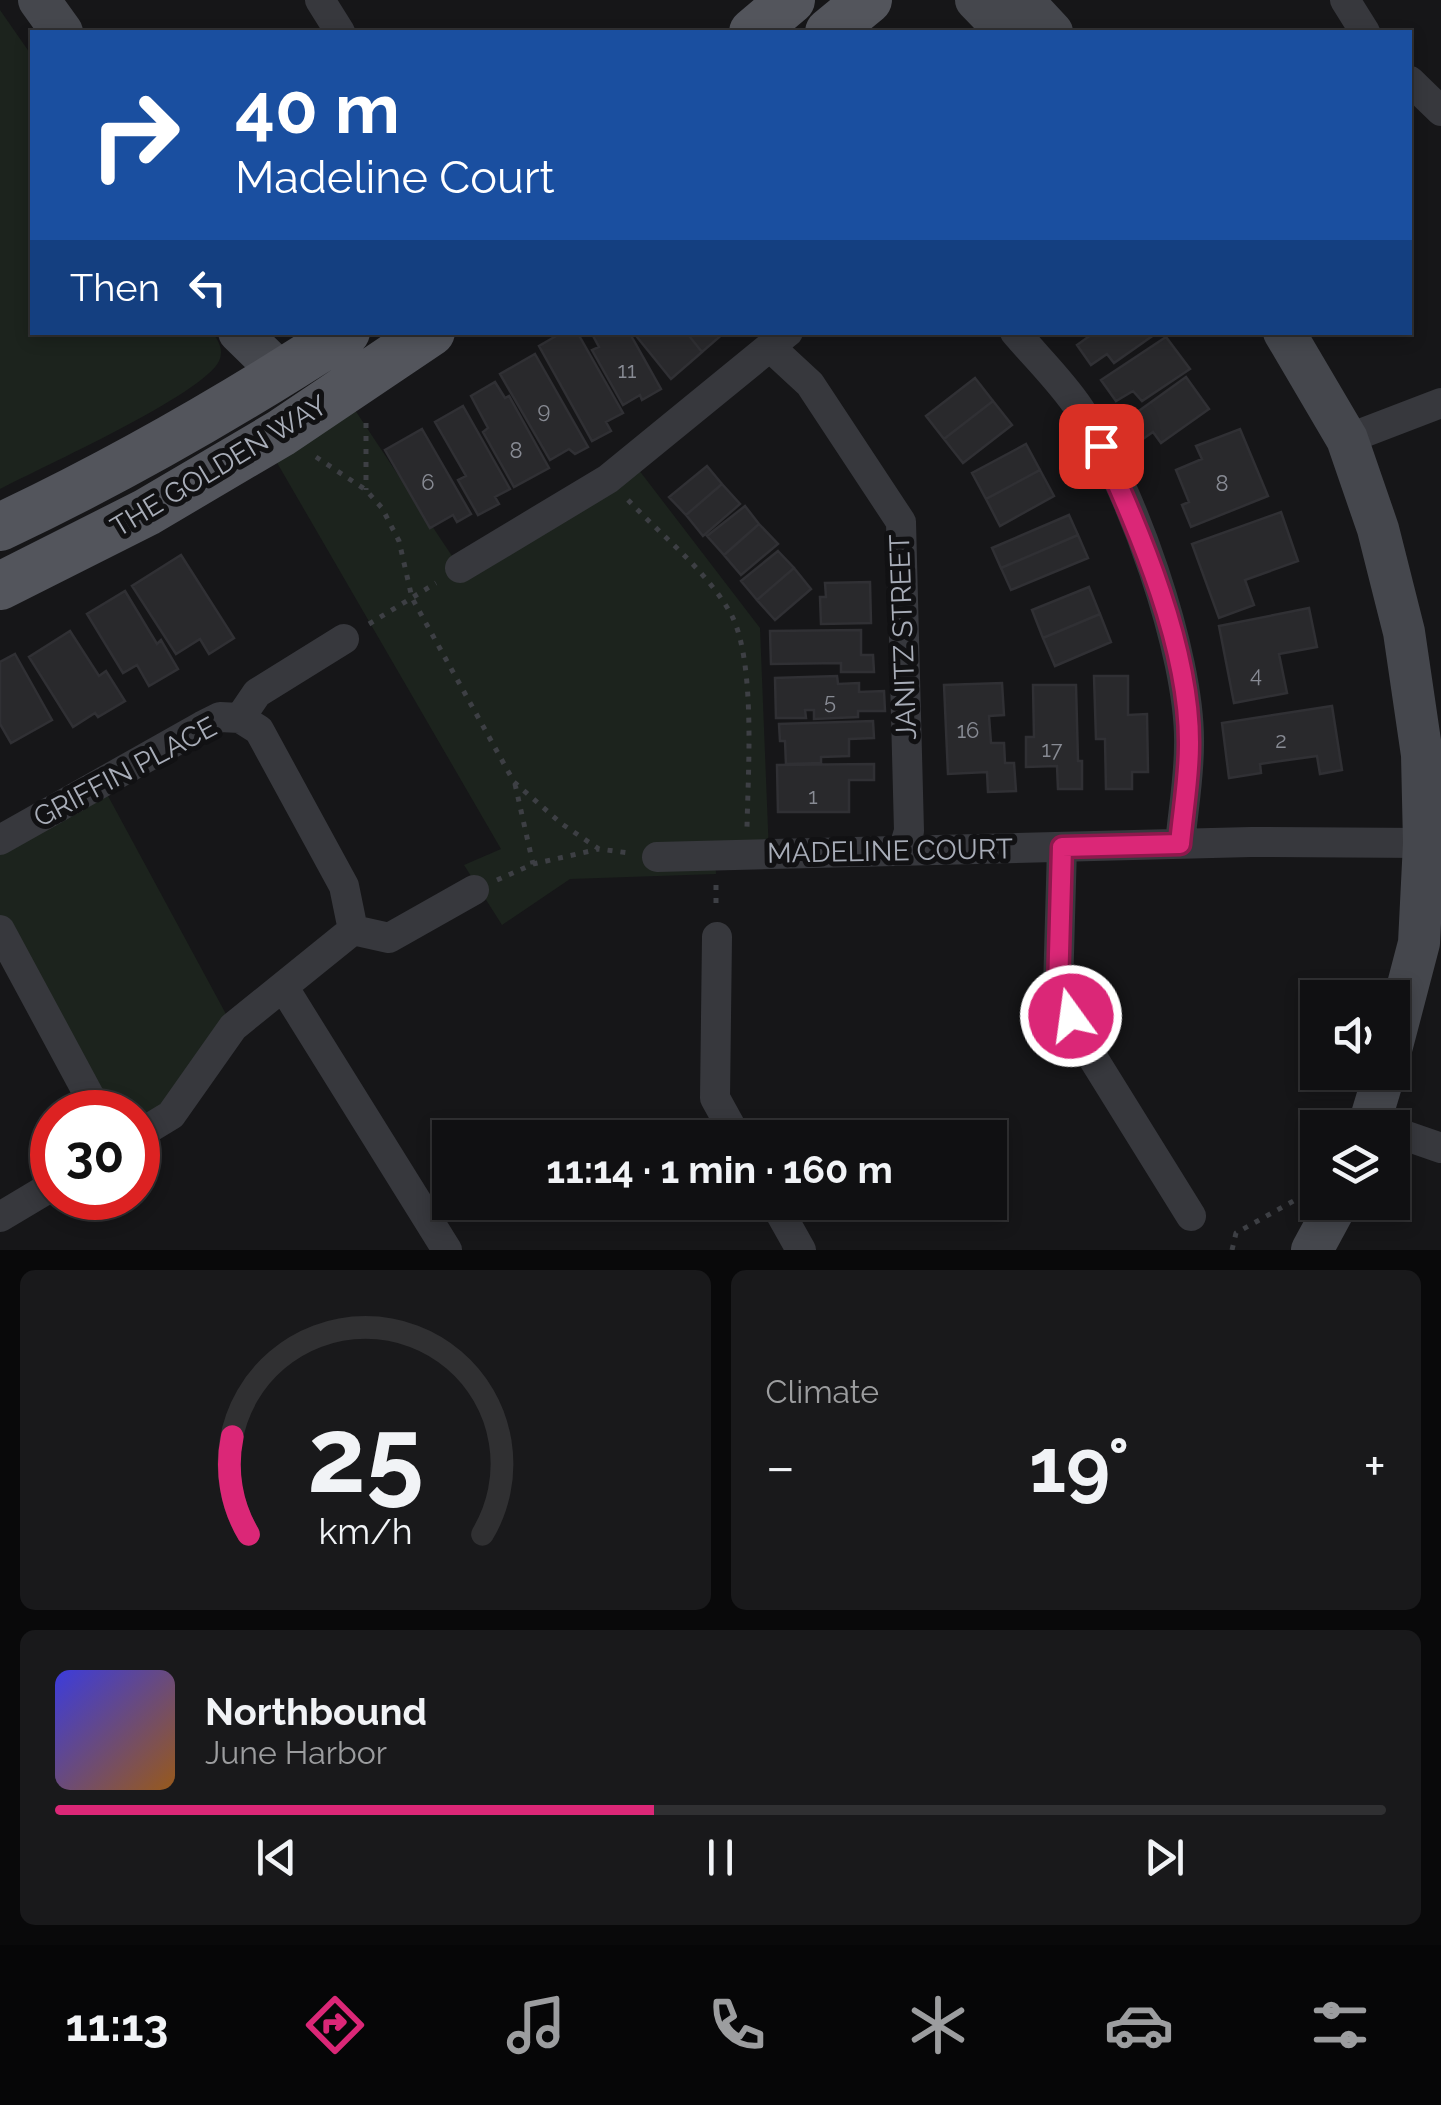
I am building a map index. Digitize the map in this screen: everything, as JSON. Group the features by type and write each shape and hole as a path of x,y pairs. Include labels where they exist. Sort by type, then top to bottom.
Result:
{"main road":[{"path":"755,30 790,0"},
{"path":"832,30 868,0"},
{"name":"THE GOLDEN WAY","path":"0,527 76,491 276,353 336,335"},
{"name":"THE GOLDEN WAY","path":"0,586 147,512 281,433 426,335"},
{"path":"281,433 276,353 384,363"}],"street":[{"path":"39,0 61,30"},
{"path":"320,0 339,30"},
{"path":"976,0 1005,30"},
{"path":"1022,0 1050,30"},
{"path":"1346,0 1364,30"},
{"path":"1412,83 1441,110"},
{"path":"244,335 276,353"},
{"path":"1018,335 1078,406 1101,446 1148,554 1184,682 1190,744 1180,844"},
{"path":"1286,335 1346,439 1378,529 1404,632 1422,755 1424,843 1419,943 1409,980"},
{"path":"460,568 608,479 779,340"},
{"name":"JANITZ STREET","path":"779,340 900,522 909,831 903,851"},
{"path":"1346,439 1441,403"},
{"name":"GRIFFIN PLACE","path":"0,840 202,726 220,717 240,718 256,693 344,639"},
{"path":"240,718 260,730 344,886 344,939"},
{"name":"MADELINE COURT","path":"657,857 716,864 747,855 1180,844 1424,843"},
{"path":"1062,847 1058,989 1083,1042 1192,1216"},
{"path":"160,1122 171,1115 233,1027 344,939 388,938 474,890"},
{"path":"0,930 86,1090"},
{"path":"716,937 715,1098 728,1120"},
{"path":"284,988 447,1250"},
{"path":"1410,1138 1441,1148"},
{"path":"0,1217 30,1199"},
{"path":"784,1220 802,1250"},
{"path":"1312,1250 1315,1220"}],"path":[{"path":"335,398 366,421 366,490"},
{"path":"281,433 366,490 382,508 399,541 412,598 514,782 532,864"},
{"path":"608,479 698,571 729,611 741,637 748,760 747,855"},
{"path":"344,639 460,568"},
{"path":"514,782 562,824 600,849"},
{"path":"474,890 532,864 600,849 657,857"},
{"path":"1232,1250 1236,1234 1300,1208"}],"shaded area":[{"path":"0,10 30,53 30,335 214,335 221,353 207,375 184,392 0,489"},
{"path":"343,392 460,568 632,461 760,628 769,854 715,856 716,874 570,879 502,925 464,865 501,849 265,442"},
{"path":"101,783 233,1027 160,1110 160,1090 86,1090 0,930 0,840"}],"building":[{"path":"558,335 579,335 623,413 606,422 611,431 592,441 539,346"},
{"path":"593,335 631,335 661,389 623,405 592,350 599,347"},
{"path":"635,335 688,335 702,352 671,379"},
{"path":"688,335 722,335 702,352"},
{"path":"1091,335 1154,335 1114,363 1107,354 1091,365 1077,345"},
{"path":"1166,337 1190,369 1142,401 1133,391 1116,401 1101,380"},
{"path":"535,354 588,447 575,454 569,449 550,460 500,374"},
{"path":"1186,377 1209,409 1161,443 1153,432 1137,443 1122,423"},
{"path":"975,378 993,401 944,439 926,416"},
{"path":"495,382 505,398 509,396 549,468 514,487 483,432 488,428 471,396"},
{"path":"993,401 1012,425 963,463 944,439"},
{"path":"463,406 510,489 495,497 499,504 478,515 458,480 466,476 435,422"},
{"path":"422,429 471,514 457,522 453,515 430,528 385,450"},
{"path":"1240,429 1268,496 1191,527 1182,505 1189,502 1176,470 1202,459 1196,446"},
{"path":"1026,444 1040,470 986,499 972,473"},
{"path":"707,466 722,484 686,515 669,497"},
{"path":"1040,470 1054,496 1000,526 986,499"},
{"path":"722,484 740,504 703,536 686,515"},
{"path":"745,506 759,524 724,555 707,536"},
{"path":"1281,512 1298,561 1245,580 1254,605 1219,618 1192,544"},
{"path":"1069,515 1078,535 1001,568 992,548"},
{"path":"759,524 778,544 741,575 724,555"},
{"path":"1078,535 1088,558 1011,590 1001,568"},
{"path":"778,551 794,568 757,600 741,581"},
{"path":"181,555 234,638 209,654 200,639 176,654 132,586"},
{"path":"794,568 811,589 775,620 757,600"},
{"path":"870,582 871,623 821,624 820,597 826,597 825,583"},
{"path":"1089,587 1100,614 1043,638 1032,610"},
{"path":"125,591 157,644 161,640 178,669 149,686 137,665 123,673 87,614"},
{"path":"1309,608 1317,647 1279,654 1287,693 1234,703 1219,626"},
{"path":"1100,614 1111,642 1055,666 1043,638"},
{"path":"861,630 861,655 873,655 874,672 841,672 841,663 771,664 770,631"},
{"path":"70,631 99,676 106,671 125,701 73,727 29,657"},
{"path":"15,654 52,720 11,743 0,724 0,662"},
{"path":"837,676 838,684 859,683 859,692 884,691 885,711 858,711 858,717 814,719 814,710 805,710 806,718 776,718 775,678"},
{"path":"1094,676 1128,676 1128,715 1147,714 1148,772 1132,772 1132,789 1106,789 1105,739 1096,739"},
{"path":"1002,683 1004,715 989,716 991,743 1004,743 1005,763 1014,763 1016,791 988,792 987,772 948,774 944,685"},
{"path":"1033,685 1076,685 1082,789 1058,789 1057,766 1026,767 1026,737 1034,737"},
{"path":"1332,706 1342,770 1320,774 1317,756 1260,764 1261,773 1229,778 1222,723"},
{"path":"873,721 874,738 849,739 849,756 821,757 821,763 786,764 779,724"},
{"path":"874,764 874,780 849,780 849,812 778,812 777,765"}],"route":[{"path":"1071,1016 1058,989 1062,847 1180,844 1190,744 1184,682 1148,554 1101,446"}]}
